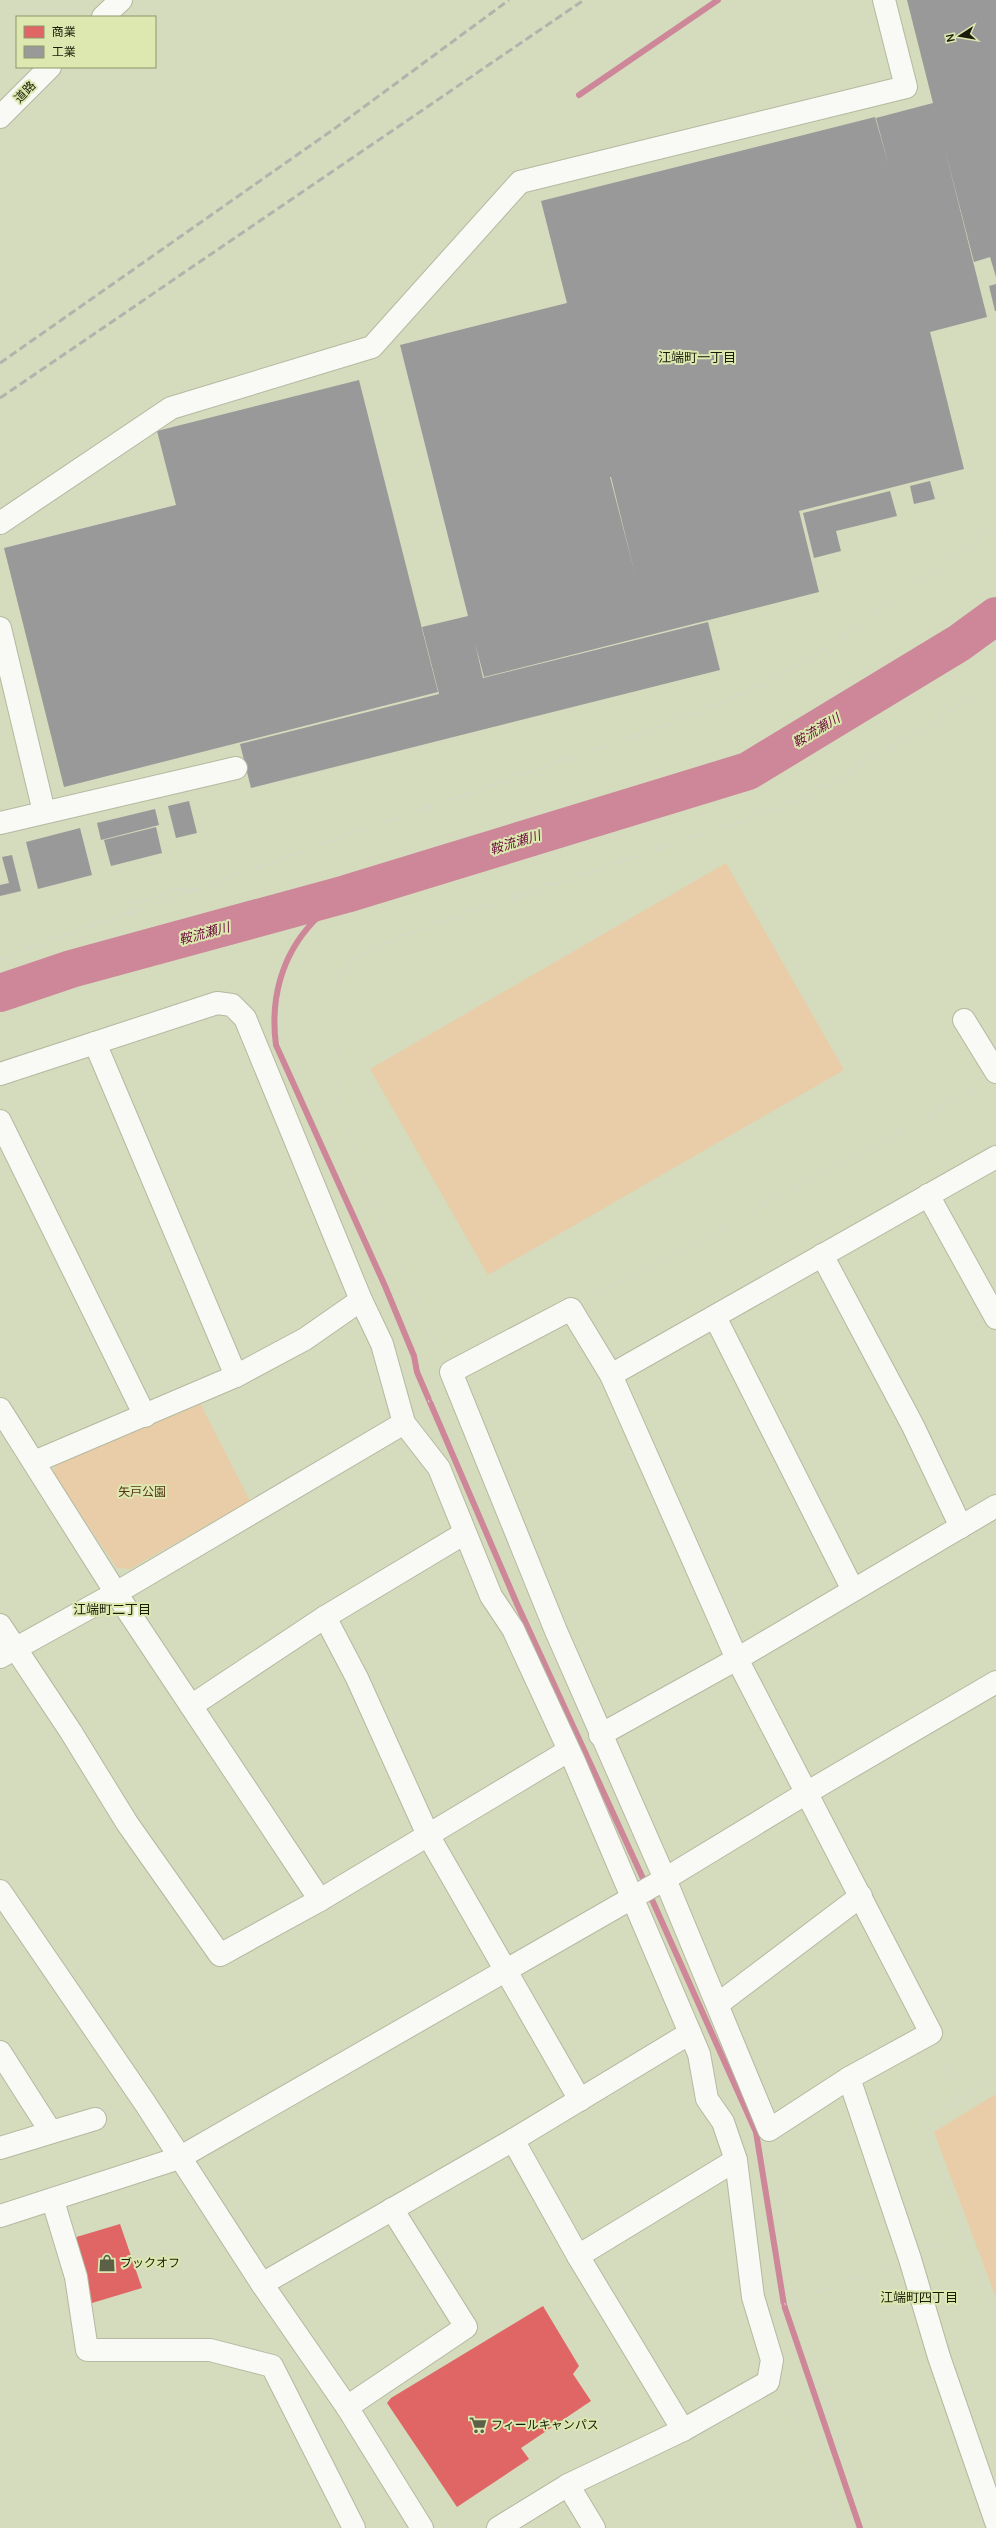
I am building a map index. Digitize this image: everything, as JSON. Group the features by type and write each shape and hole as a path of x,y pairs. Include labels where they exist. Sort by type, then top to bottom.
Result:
{"street":[{"path":"104,16 121,0"},
{"path":"0,523 171,408 372,347 520,182 906,87 884,0"},
{"name":"道路","path":"0,117 49,68"},
{"path":"0,628 44,812"},
{"path":"0,823 236,768"},
{"path":"0,1074 217,1003 232,1005 245,1018 361,1300 382,1344 404,1423 438,1468 491,1596 512,1629 568,1751 633,1897 699,2054 707,2099 723,2122 736,2160 753,2297 772,2360 768,2382 683,2430 568,2485 498,2528"},
{"path":"964,1020 989,1080"},
{"path":"96,1043 236,1376"},
{"path":"0,1121 145,1416"},
{"path":"611,1375 996,1158"},
{"path":"928,1196 996,1318"},
{"path":"822,1255 913,1426 961,1527"},
{"path":"34,1462 236,1376 305,1339 361,1300"},
{"path":"572,1308 611,1375 737,1659 862,1896 931,2033 849,2078 769,2130 718,2004 662,1880 600,1735 451,1372 572,1308"},
{"path":"715,1317 853,1590"},
{"path":"0,1408 116,1593 320,1900"},
{"path":"8,1653 116,1593 404,1423"},
{"path":"600,1735 737,1659 996,1506"},
{"path":"191,1706 325,1617 465,1533"},
{"path":"325,1617 357,1678 428,1835 580,2100"},
{"path":"0,1625 8,1653 220,1955 320,1900 568,1751"},
{"path":"0,2216 53,2201 179,2158 633,1897 996,1682"},
{"path":"0,1891 145,2103 179,2158 262,2284 347,2407 422,2528"},
{"path":"718,2004 862,1896"},
{"path":"262,2284 513,2140 690,2033"},
{"path":"0,2052 51,2132 91,2120"},
{"path":"849,2078 910,2259 939,2356 996,2522"},
{"path":"0,2148 91,2120"},
{"path":"513,2140 578,2256 683,2430"},
{"path":"578,2256 736,2160"},
{"path":"53,2201 76,2277 86,2350 210,2350 272,2366 354,2528"},
{"path":"347,2407 466,2327 392,2209"},
{"path":"568,2485 594,2528"}],"path":[{"path":"0,959 197,891 410,813 643,733 765,684 829,646 996,527"},
{"path":"451,1372 434,1344 382,1224 334,1089 343,1073 325,1016 333,989 345,970 360,954 407,934 784,807 928,727 996,680"},
{"path":"127,915 133,904 176,890 197,891"},
{"path":"572,1308 989,1080"},
{"path":"419,1406 442,1395"},
{"path":"931,2033 960,2100"},
{"path":"996,2077 960,2100 924,2118 996,2320"},
{"path":"91,2120 145,2103"},
{"path":"769,2130 794,2302 808,2349 870,2528"},
{"path":"772,2308 857,2280"},
{"path":"772,2360 799,2421 841,2528"}],"green space":[{"path":"726,863 844,1070 488,1275 370,1069"},
{"name":"矢戸公園","path":"199,1401 250,1501 130,1569 117,1568 53,1475 57,1459"},
{"path":"996,2094 996,2298 934,2132"}],"building: 商業":[{"name":"ブックオフ","path":"120,2224 142,2288 92,2303 73,2238"},
{"name":"フィールキャンパス","path":"543,2306 579,2366 573,2374 591,2401 521,2448 529,2459 457,2507 387,2403 391,2398"}],"building: 工業":[{"path":"907,0 996,0 996,277 990,257 974,262 944,146 987,317 930,332 964,469 799,511 819,592 484,677 475,643 483,678 708,622 720,670 251,788 240,744 439,694 422,627 468,616 400,345 567,303 541,201 875,117 889,166 876,118 933,103","holes":["610,477 611,477 635,574"]},
{"path":"996,284 996,311 995,311 989,286"},
{"path":"359,380 438,692 64,787 4,548 176,505 157,431"},
{"path":"930,481 935,499 914,504 910,486"},
{"path":"890,491 897,516 836,531 841,551 814,558 803,513"},
{"path":"189,801 197,833 176,838 168,806"},
{"path":"155,809 159,825 101,840 97,823"},
{"path":"156,827 162,853 111,866 104,840"},
{"path":"80,828 92,875 38,889 26,842"},
{"path":"12,855 21,891 0,896 0,885 9,883 2,857"}],"waterway":[{"path":"579,95 718,0"},
{"name":"鞍流瀬川","path":"0,993 71,969 346,894 748,771 959,643 996,616"},
{"path":"346,894 313,922 302,935 286,964 280,979 277,995 275,1012 276,1045 385,1286 414,1356 417,1372 517,1604 646,1885"},
{"path":"649,1893 756,2132 784,2305 860,2528"}],"railway":[{"path":"0,363 334,129 509,0"},
{"path":"0,398 584,0"}],"place":[{"name":"ブックオフ","path":"107,2263"},
{"name":"フィールキャンパス","path":"478,2425"}],"district":[{"name":"江端町一丁目","path":"697,357"},
{"name":"江端町二丁目","path":"112,1609"},
{"name":"江端町四丁目","path":"919,2297"}]}
